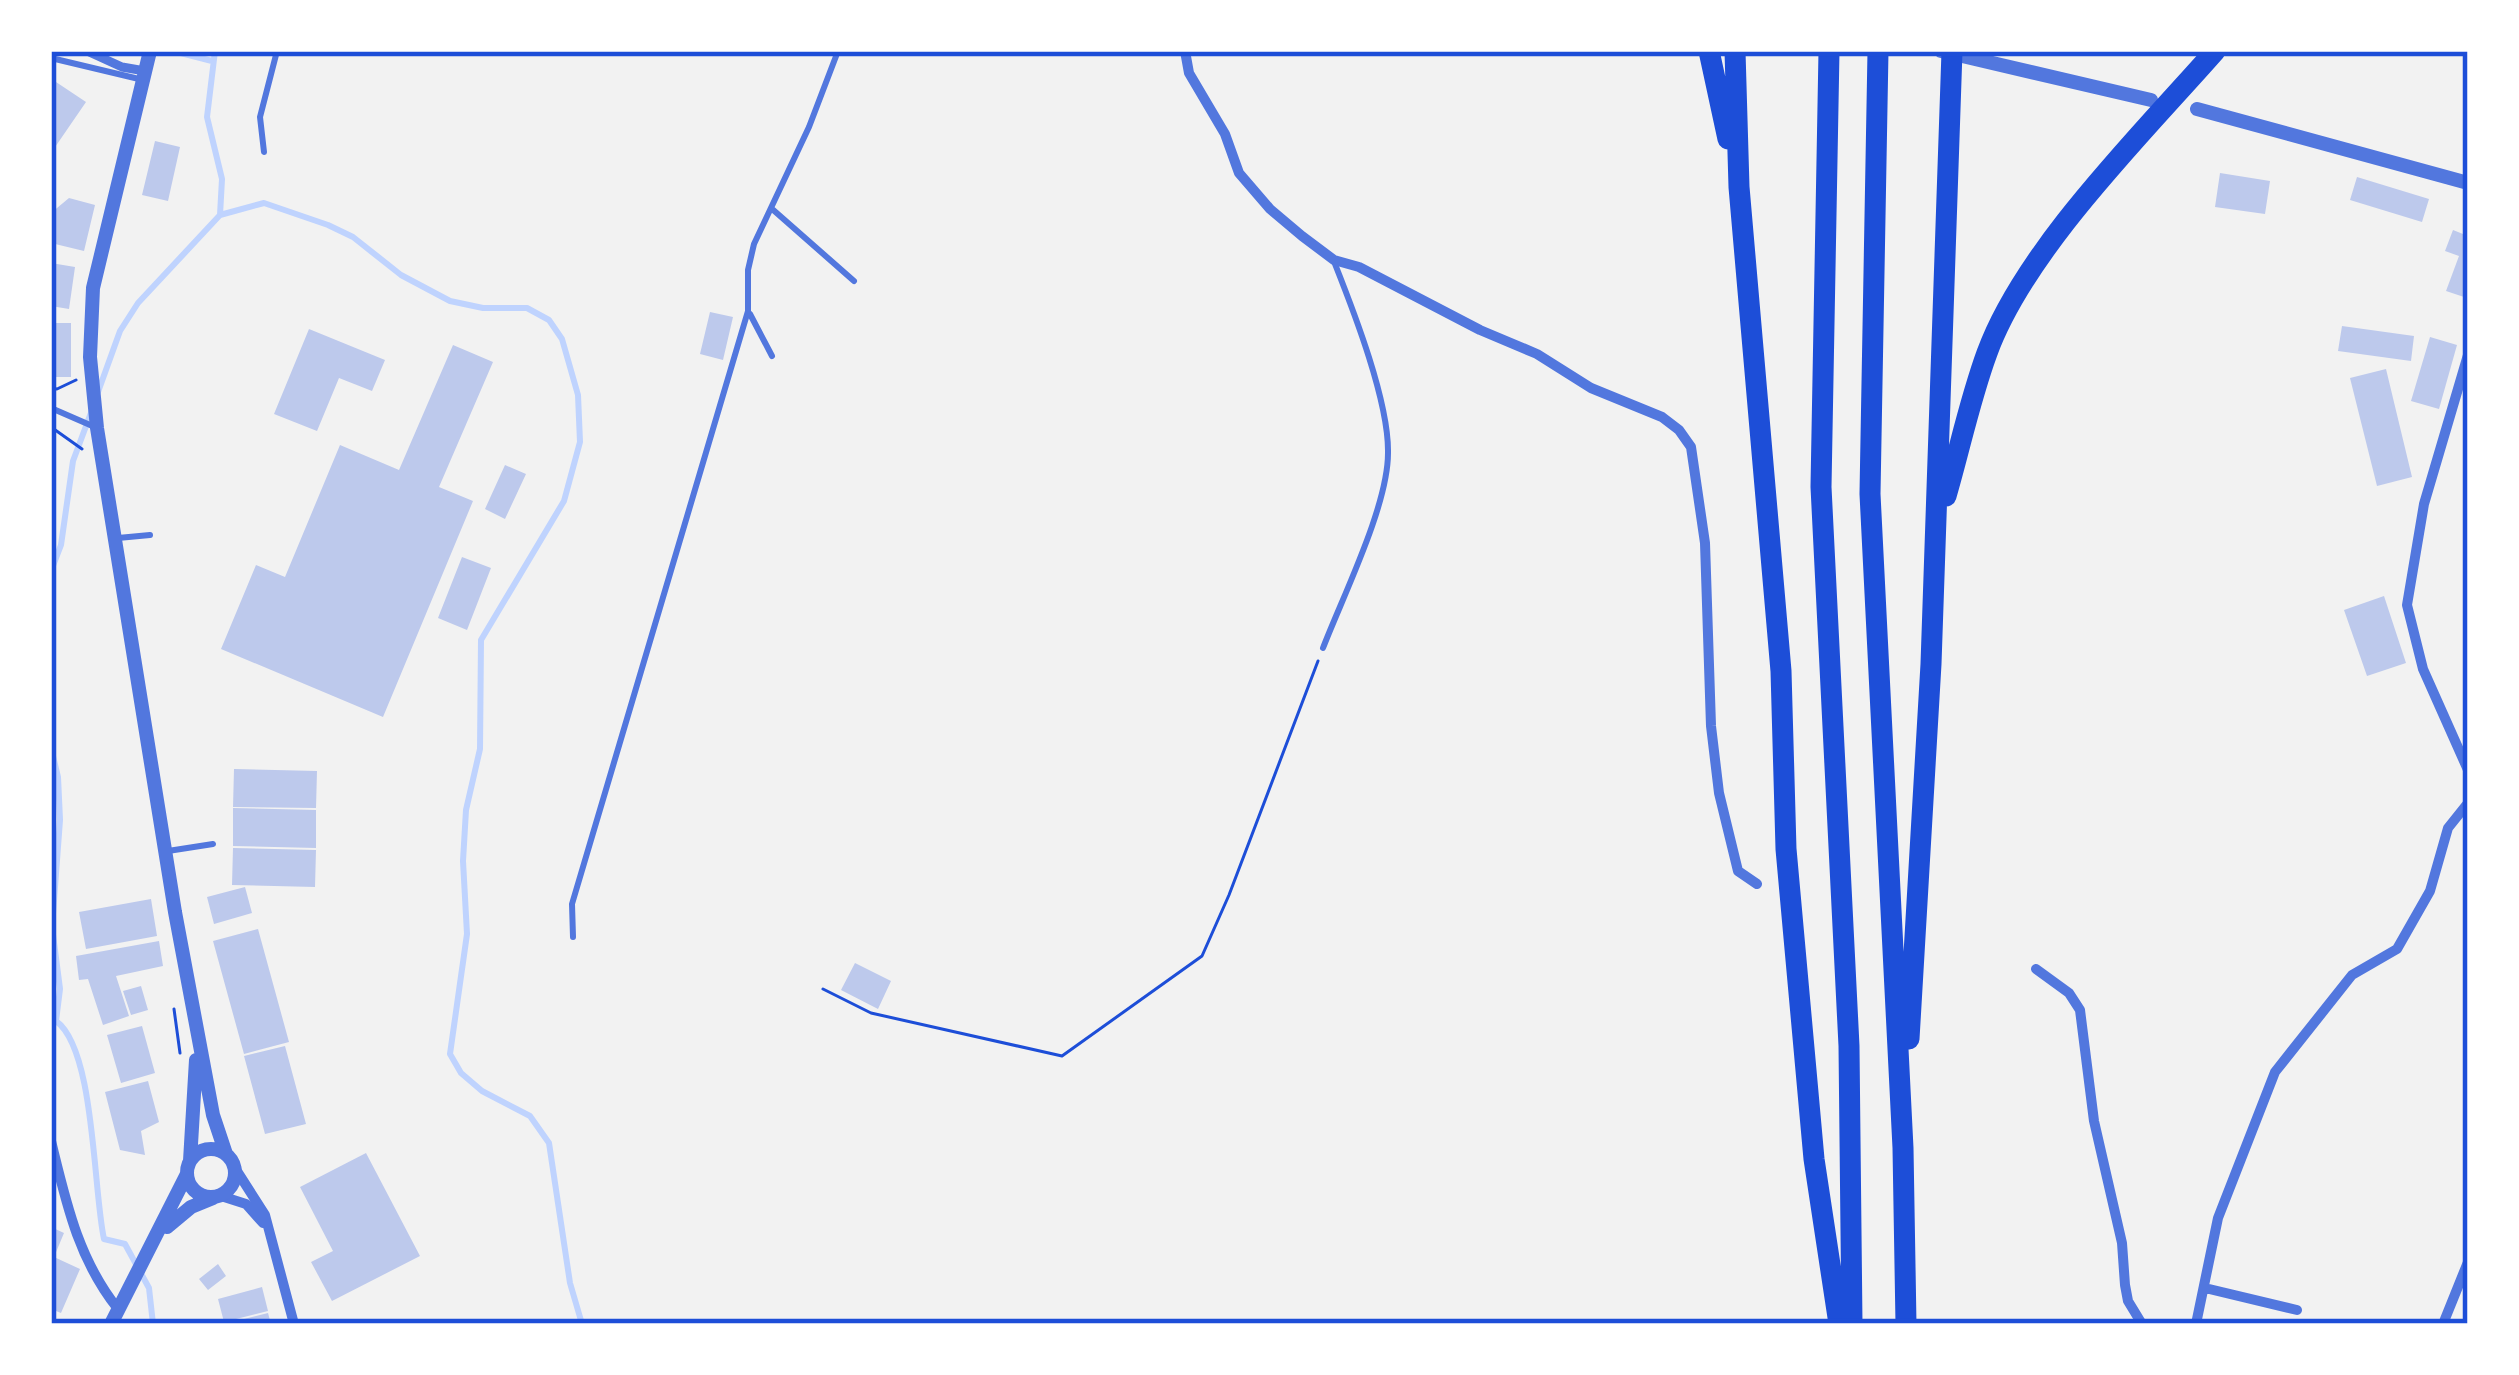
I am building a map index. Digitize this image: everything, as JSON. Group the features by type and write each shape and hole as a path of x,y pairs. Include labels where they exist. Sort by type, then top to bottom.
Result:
{"highway":[{"path":"1709,51 1739,187"},
{"path":"1735,51 1739,187 1781,670 1788,873 1814,1159 1839,1324"},
{"path":"1829,51 1821,488 1849,1046 1852,1324"},
{"path":"1879,51 1870,494 1903,1148 1906,1324"},
{"path":"1936,531 1987,350 2023,284 2076,209 2215,51"},
{"path":"1903,1148 1936,531 1951,62"}],"street":[{"path":"87,51 122,68 146,66 93,288 90,357 97,428 213,1115 230,1161 261,1206 294,1324"},
{"path":"1185,51 1190,73 1225,134 1239,173 1270,209 1334,260 1359,267 1480,331 1537,354 1591,388 1662,417 1691,447 1705,543 1710,708 1719,793 1738,871 1757,884"},
{"path":"1941,51 2151,100"},
{"path":"2198,110 2468,183"},
{"path":"2468,355 2424,503 2407,605 2423,669 2468,770"},
{"path":"2196,1324 2218,1218 2275,1072 2352,975 2397,950 2430,890 2448,828 2468,803"},
{"path":"2036,968 2069,993 2080,1010 2094,1121 2122,1243 2128,1301 2142,1324"},
{"path":"197,1037 188,1168 194,1191 251,1208 271,1236"},
{"path":"51,1141 73,1232 115,1317"},
{"path":"115,1317 188,1168 206,1150 230,1161"},
{"path":"154,1239 191,1207 232,1186 230,1161"},
{"path":"2443,1324 2468,1262"},
{"path":"2205,1288 2297,1310"}],"lane":[{"path":"264,152 260,117 277,51"},
{"path":"573,937 572,904 748,310 754,244 809,127 838,51"},
{"path":"51,58 146,66"},
{"path":"771,208 854,281"},
{"path":"1323,648 1379,500 1388,455 1365,347 1334,260"},
{"path":"748,310 772,356"},
{"path":"51,408 97,428"},
{"path":"115,538 150,535"},
{"path":"165,852 213,844"}],"path":[{"path":"51,388 76,380"},
{"path":"51,427 85,455"},
{"path":"823,989 871,1012 1062,1056 1202,956 1323,648"},
{"path":"173,997 181,1056"}],"building":[{"path":"56,82 86,102 51,153 51,89"},
{"path":"155,141 180,147 168,201 142,195"},
{"path":"2220,173 2270,181 2265,214 2215,207"},
{"path":"2357,177 2429,199 2422,222 2350,200"},
{"path":"69,198 95,205 84,251 51,243 51,213"},
{"path":"2453,230 2468,236 2467,298 2446,291 2459,256 2445,251"},
{"path":"51,263 75,267 69,309 51,306"},
{"path":"710,312 733,317 723,360 700,354"},
{"path":"51,323 71,323 71,377 51,377"},
{"path":"2342,326 2414,336 2411,361 2338,351"},
{"path":"309,329 385,360 372,391 339,378 317,431 274,414"},
{"path":"2430,337 2457,345 2439,409 2411,401"},
{"path":"453,345 493,362 439,487 473,501 383,717 221,649 256,565 285,577 340,445 399,470"},
{"path":"2386,369 2412,477 2377,486 2350,378"},
{"path":"505,465 526,474 505,519 485,509"},
{"path":"462,557 491,568 467,630 438,618"},
{"path":"2384,596 2406,663 2367,676 2344,610"},
{"path":"234,769 317,771 316,808 233,807"},
{"path":"233,808 316,810 316,848 233,846"},
{"path":"233,848 316,850 315,887 232,885"},
{"path":"245,887 252,913 214,924 207,897"},
{"path":"151,899 157,936 86,949 79,912"},
{"path":"258,929 289,1042 244,1054 213,941"},
{"path":"159,941 163,966 116,976 129,1016 103,1025 88,979 79,980 76,956"},
{"path":"855,963 891,981 878,1009 841,990"},
{"path":"141,986 148,1010 131,1015 123,991"},
{"path":"142,1026 155,1073 121,1083 107,1035"},
{"path":"285,1046 306,1124 265,1134 244,1056"},
{"path":"148,1081 159,1122 141,1131 145,1155 120,1150 105,1092"},
{"path":"366,1153 420,1256 332,1301 311,1262 333,1251 300,1187"},
{"path":"51,1227 64,1233 54,1257 80,1269 61,1313 51,1309"},
{"path":"218,1264 226,1276 208,1290 199,1279"},
{"path":"262,1287 268,1311 224,1322 218,1299"},
{"path":"268,1313 271,1324 232,1324 232,1322"}],"waterway":[{"path":"173,51 212,61"},
{"path":"215,51 207,117 222,179 220,215"},
{"path":"220,215 264,203 328,225 353,237 401,275 450,301 483,308 527,308 549,320 562,339 578,395 580,442 564,501 481,640 480,749 466,810 463,861 467,934 450,1054 461,1073 482,1091 530,1116 549,1143 570,1283 582,1324"},
{"path":"98,392 120,331 138,303 220,215"},
{"path":"51,571 61,545 73,461 92,410"},
{"path":"51,748 60,820 52,927 60,989 56,1021 69,1036 85,1089 104,1239 125,1244 149,1288 153,1324"}]}
